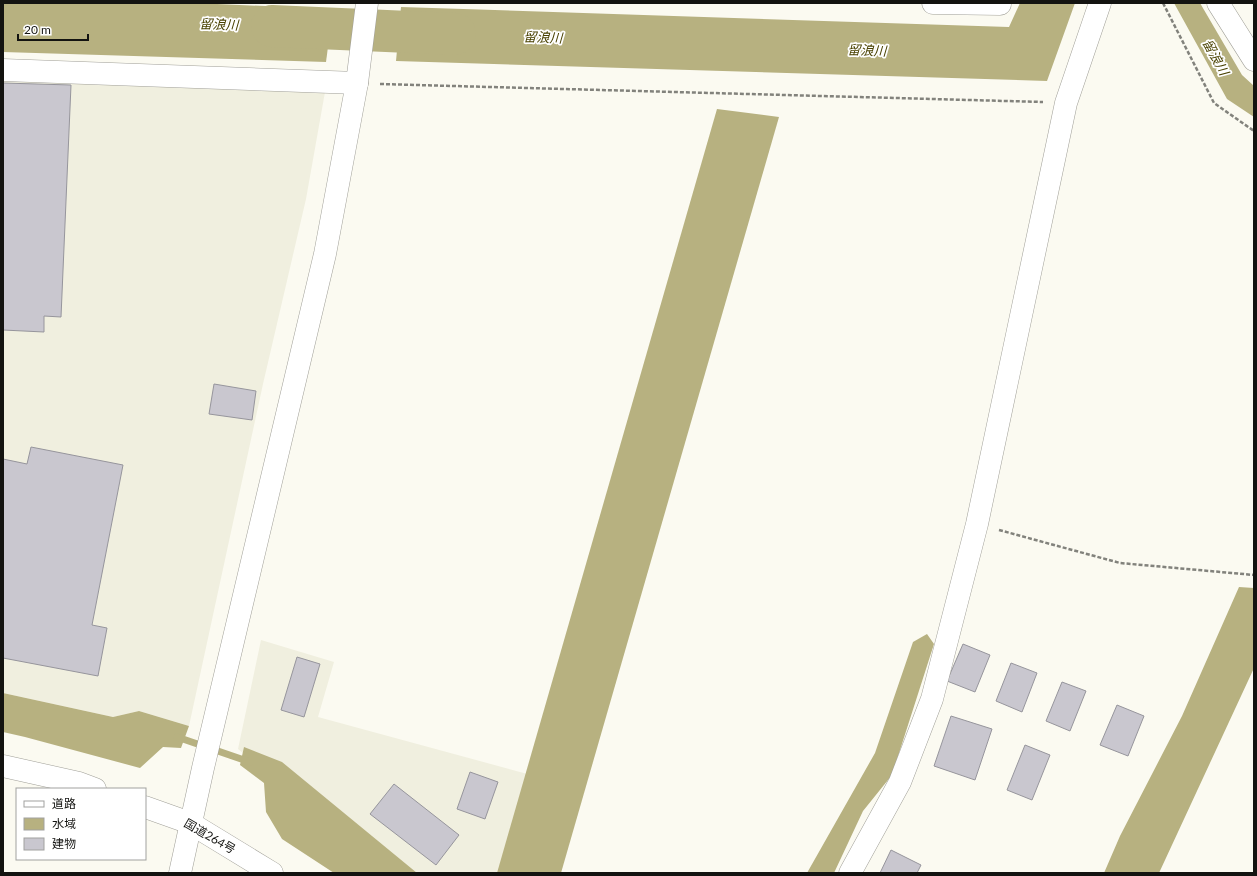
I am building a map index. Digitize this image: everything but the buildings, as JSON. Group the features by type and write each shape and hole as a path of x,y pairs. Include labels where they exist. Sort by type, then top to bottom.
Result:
{"main road":[{"path":"933,3 1000,3"},
{"path":"850,873 900,782 932,699 977,524 1066,102 1100,3"},
{"path":"1218,3 1254,60"},
{"path":"180,873 212,728 325,254 356,83 366,13"},
{"path":"3,70 356,83"},
{"path":"3,766 79,783 92,788"},
{"name":"国道264号","path":"146,807 190,823 272,873"}],"path":[{"path":"1163,3 1214,103 1254,131"},
{"path":"356,83 1066,102"},
{"path":"977,524 1120,563 1254,575"}],"shaded area":[{"path":"3,77 325,92 306,199 263,384 189,726 139,711 113,717 3,693"},
{"path":"261,640 334,662 318,717 568,785 541,873 390,873 238,749"}],"water":[{"path":"3,3 195,3 333,9 326,62 3,52"},
{"path":"1020,3 1075,3 1047,81 396,61 401,7 1009,27"},
{"path":"1174,3 1200,3 1242,75 1254,86 1254,117 1227,99"},
{"path":"717,109 779,117 561,873 497,873"},
{"path":"1239,587 1254,588 1254,668 1159,873 1104,873 1120,836 1182,716"},
{"path":"927,634 934,644 892,775 863,811 834,873 807,873 875,753 913,642"},
{"path":"3,693 113,717 139,711 189,726 181,748 163,747 140,768 3,732"},
{"path":"244,747 282,762 417,873 334,873 282,839 266,812 264,783 240,765"}],"waterway":[{"name":"留浪川","path":"272,26 455,34"},
{"path":"177,737 250,762"}]}
